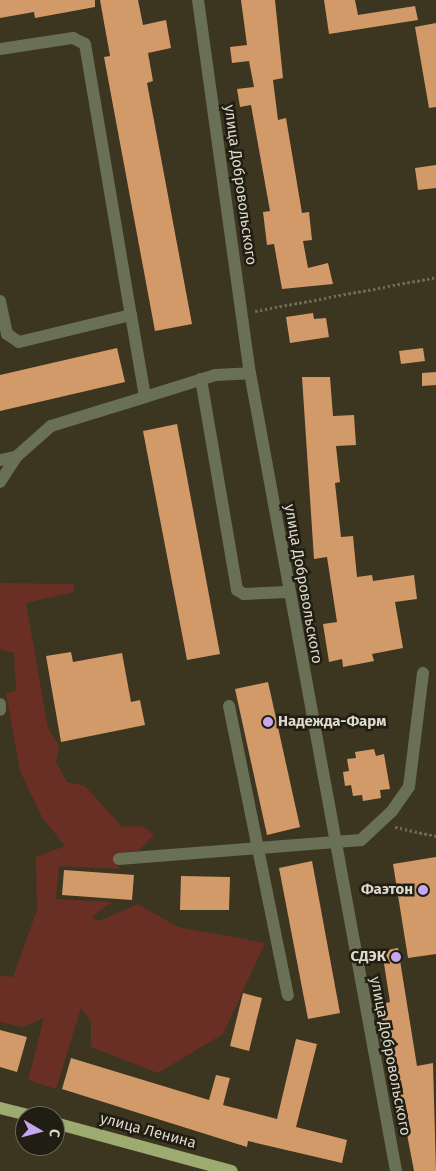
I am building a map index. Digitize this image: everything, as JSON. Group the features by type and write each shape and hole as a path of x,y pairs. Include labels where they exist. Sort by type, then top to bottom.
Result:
{"main road":[{"path":"0,1108 15,1112"},
{"name":"улица Ленина","path":"65,1126 232,1171"}],"street":[{"name":"улица Добровольского","path":"198,0 250,373 287,592 332,842 396,1171"},
{"path":"0,48 73,38 84,44 145,397"},
{"path":"0,301 7,334 18,342 131,315"},
{"path":"0,482 16,457 51,426 201,379 250,373"},
{"path":"201,379 237,590 244,594 287,592"},
{"path":"0,460 16,457"},
{"path":"119,859 361,840 409,787 423,672"},
{"path":"0,704 0,710"},
{"path":"229,706 288,995"}],"path":[{"path":"241,313 436,277"},
{"path":"379,822 436,836"}],"shaded area":[{"path":"0,583 74,584 74,592 26,603 48,728 59,746 56,762 67,782 85,786 122,827 142,826 154,835 138,851 114,853 119,869 59,866 56,899 111,902 92,917 99,921 138,904 178,927 265,943 223,1034 158,1073 91,1047 91,1022 81,1008 56,1089 28,1080 44,1018 23,1027 0,1022 0,975 13,977 37,910 36,857 65,846 42,817 20,771 6,693 16,691 14,653 0,649"}],"building":[{"path":"0,0 95,0 95,7 35,18 34,12 0,18"},
{"path":"100,0 138,0 143,25 166,20 171,48 148,53 153,81 147,83 192,324 155,331 104,57 110,56"},
{"path":"241,0 275,0 283,78 273,80 278,120 286,118 302,213 309,212 312,240 303,241 308,268 328,263 333,284 282,289 274,244 267,245 263,212 270,211 251,105 240,107 237,89 254,87 249,61 232,63 230,47 247,45"},
{"path":"324,0 355,0 358,15 415,6 418,20 329,34"},
{"path":"436,23 436,107 429,108 415,27"},
{"path":"436,165 436,188 418,190 415,168"},
{"path":"313,313 314,319 326,318 329,337 290,343 286,317"},
{"path":"117,348 125,382 0,411 0,375"},
{"path":"423,348 425,361 401,364 399,351"},
{"path":"436,372 436,385 422,386 422,373"},
{"path":"302,377 330,377 333,416 354,415 356,445 336,446 340,482 335,483 341,537 353,536 357,577 372,575 373,581 414,575 417,599 395,602 403,648 372,654 374,661 343,667 342,659 329,662 323,624 337,622 327,557 314,559"},
{"path":"177,424 220,654 187,660 143,431"},
{"path":"71,652 73,662 122,653 131,702 140,700 145,725 61,742 46,656"},
{"path":"268,682 300,827 267,835 235,689"},
{"path":"374,749 376,756 384,754 390,789 380,790 381,798 363,801 362,795 353,796 351,785 345,786 343,772 349,771 347,759 356,758 355,752"},
{"path":"436,857 436,954 408,958 393,864"},
{"path":"312,861 340,1013 308,1019 279,868"},
{"path":"64,870 134,875 132,900 62,895"},
{"path":"181,876 230,877 229,910 180,910"},
{"path":"398,948 417,1066 433,1063 436,1171 414,1171 391,1050 383,1051 375,1013 378,1005 390,1002 382,951"},
{"path":"243,993 262,998 249,1051 230,1046"},
{"path":"0,1030 27,1037 17,1072 0,1067"},
{"path":"296,1039 317,1044 296,1127 347,1140 342,1163 248,1141 247,1147 62,1089 71,1058 209,1100 216,1075 230,1078 223,1105 277,1119"}],"place":[{"name":"Надежда-Фарм","path":"268,722"},
{"name":"Фаэтон","path":"423,890"},
{"name":"СДЭК","path":"396,957"}]}
